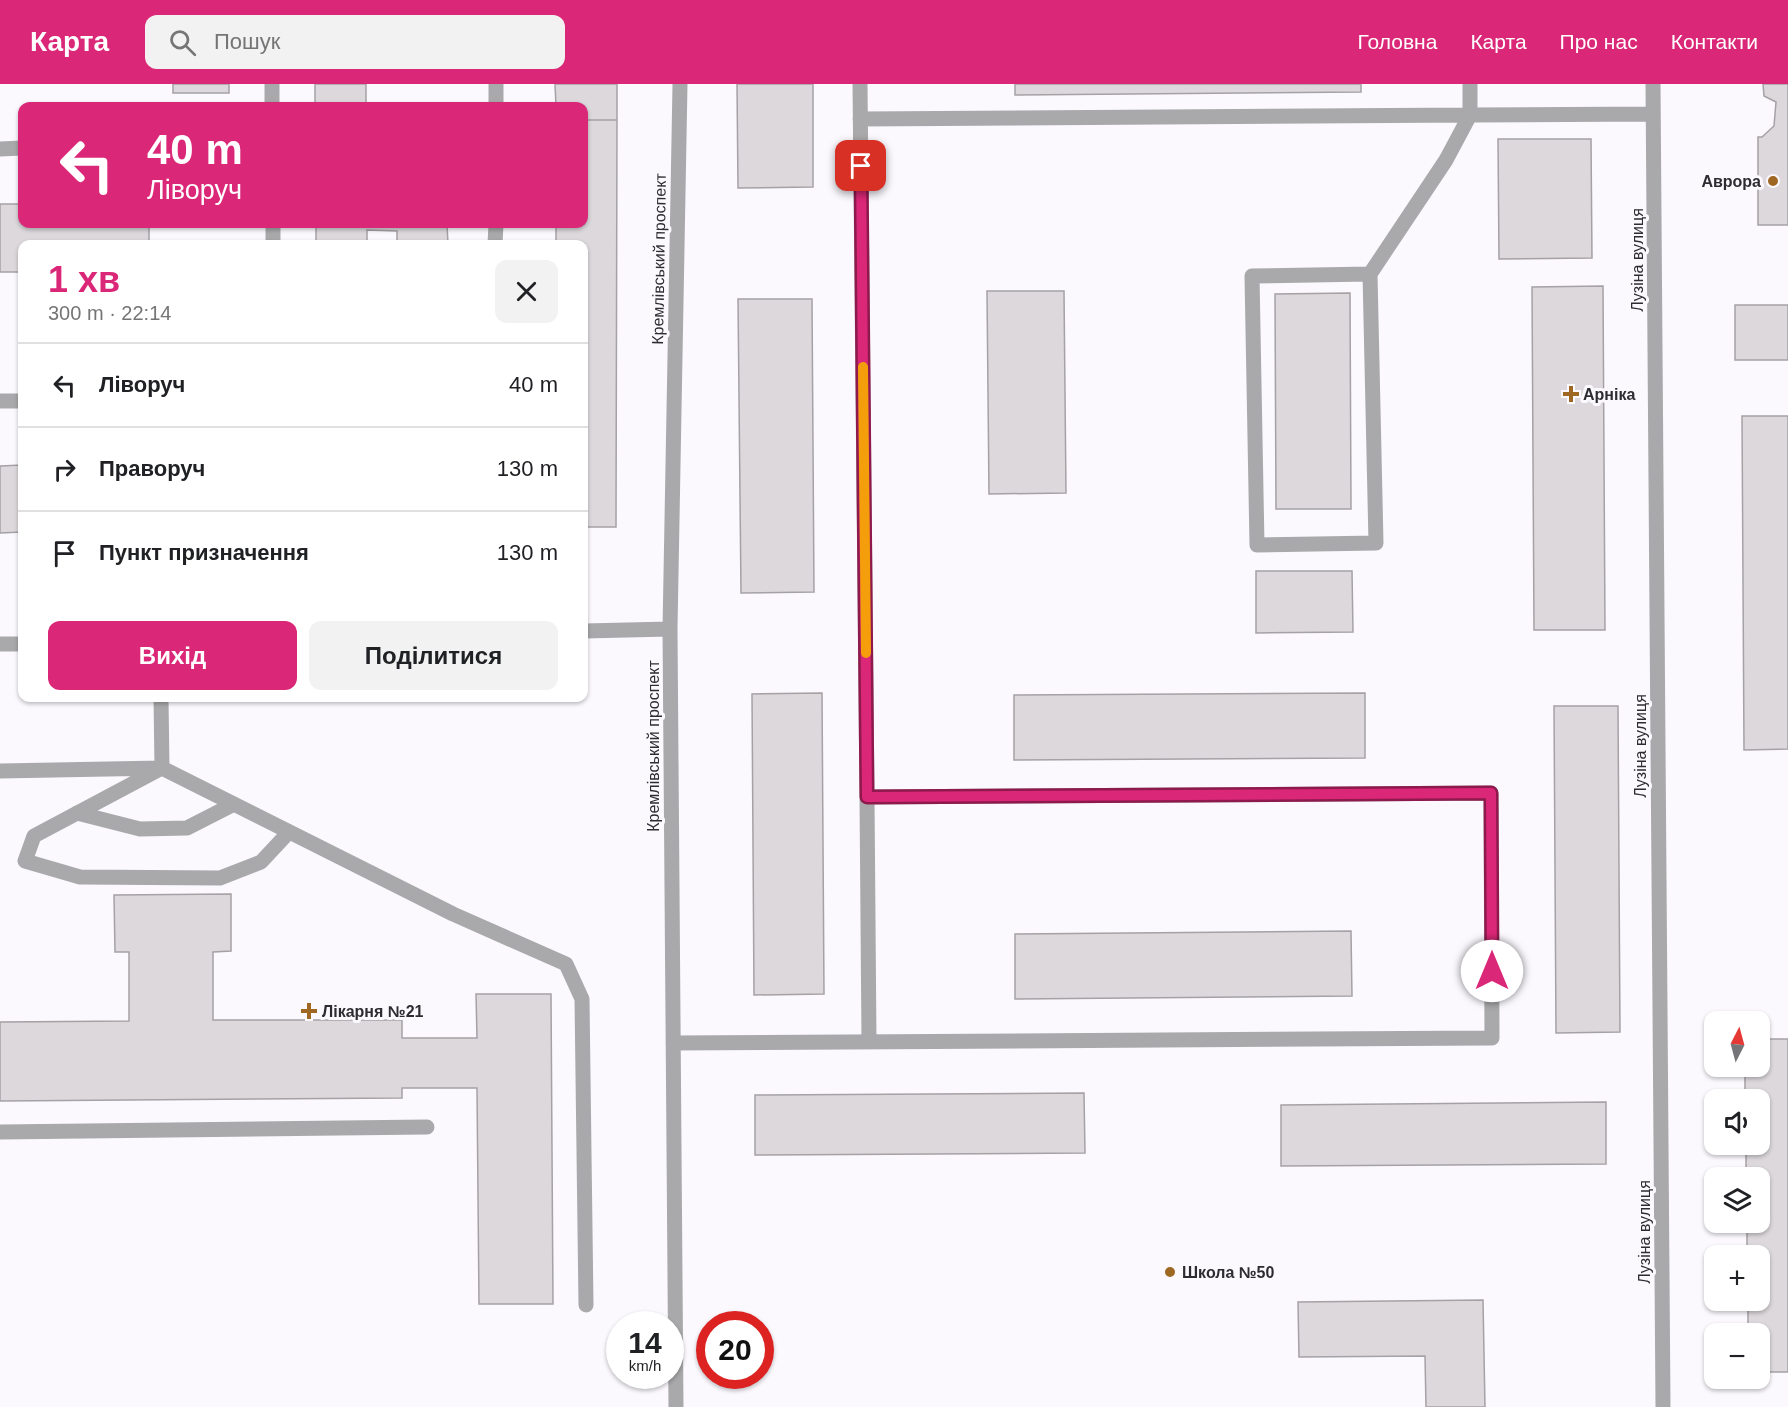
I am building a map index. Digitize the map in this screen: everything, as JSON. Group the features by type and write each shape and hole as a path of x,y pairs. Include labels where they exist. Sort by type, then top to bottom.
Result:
{"street":[{"path":"272,84 272,102"},
{"path":"496,84 496,102"},
{"name":"Кремлівський проспект","path":"676,1407 670,629 680,84"},
{"path":"860,84 869,1042"},
{"path":"1370,274 1251,276 1257,544 1376,543 1370,274 1446,160 1470,115 1470,84"},
{"name":"Лузіна вулиця","path":"1653,84 1664,1407"},
{"path":"860,119 1653,114"},
{"path":"0,149 18,148"},
{"path":"0,402 18,401"},
{"path":"588,631 670,629"},
{"path":"0,644 18,644"},
{"path":"161,702 162,768"},
{"path":"162,768 34,836 25,861 80,877 220,878 261,862 288,832"},
{"path":"0,771 162,768 453,914 566,964 582,999 586,1305"},
{"path":"674,1043 1492,1038 1491,793 867,797"},
{"path":"77,813 140,830 187,828 234,804"},
{"path":"0,1132 427,1127"}],"building":[{"path":"173,84 229,84 229,93 173,93"},
{"path":"315,84 366,84 366,102 315,102"},
{"path":"555,84 617,84 617,120 588,120 588,102 556,102"},
{"path":"737,84 813,84 813,187 738,188"},
{"path":"1015,84 1361,84 1361,92 1015,95"},
{"name":"Аврора","path":"1763,84 1788,84 1788,225 1758,225 1758,137 1762,137 1774,126 1776,102 1764,96"},
{"path":"588,120 617,120 616,527 588,527 588,240 556,240 556,228 588,228"},
{"path":"1498,139 1591,139 1592,258 1499,259"},
{"path":"0,204 18,204 18,228 149,228 149,240 18,240 18,272 0,272"},
{"path":"316,228 447,228 448,240 397,240 397,231 367,230 367,240 316,240"},
{"path":"1603,286 1605,630 1534,630 1532,287"},
{"path":"987,291 1064,291 1066,493 989,494"},
{"path":"1350,293 1351,509 1276,509 1275,294"},
{"path":"738,299 812,299 814,592 741,593"},
{"path":"1735,305 1788,305 1788,360 1735,360"},
{"path":"1742,416 1788,416 1788,749 1744,750"},
{"path":"18,465 18,532 0,533 0,466"},
{"path":"1256,571 1352,571 1353,632 1256,633"},
{"path":"822,693 824,994 754,995 752,694"},
{"path":"1365,693 1365,758 1014,760 1014,695"},
{"path":"1554,706 1618,706 1620,1032 1556,1033"},
{"path":"231,894 231,951 213,952 213,1020 402,1020 402,1038 477,1038 476,994 551,994 553,1304 479,1304 477,1088 402,1088 402,1098 0,1101 0,1022 129,1021 129,952 115,952 114,895"},
{"path":"1351,931 1352,996 1015,999 1015,934"},
{"path":"1770,1039 1788,1039 1788,1372 1770,1372 1770,1323 1748,1323 1748,1311 1770,1311 1770,1245 1747,1245 1747,1233 1770,1233 1770,1167 1746,1167 1746,1155 1770,1155 1770,1089 1745,1089 1745,1077 1770,1077"},
{"path":"1084,1093 1085,1153 755,1155 755,1095"},
{"path":"1606,1102 1606,1164 1281,1166 1281,1105"},
{"path":"1483,1300 1485,1407 1426,1407 1425,1356 1299,1357 1298,1302"}],"slow traffic":[{"path":"863,367 866,653"}],"place":[{"name":"Аврора","path":"1773,181"},
{"name":"Арніка","path":"1571,394"},
{"name":"Лікарня №21","path":"309,1011"},
{"name":"Школа №50","path":"1170,1272"}],"route":[{"path":"861,166 867,797 1491,793 1492,971"}]}
